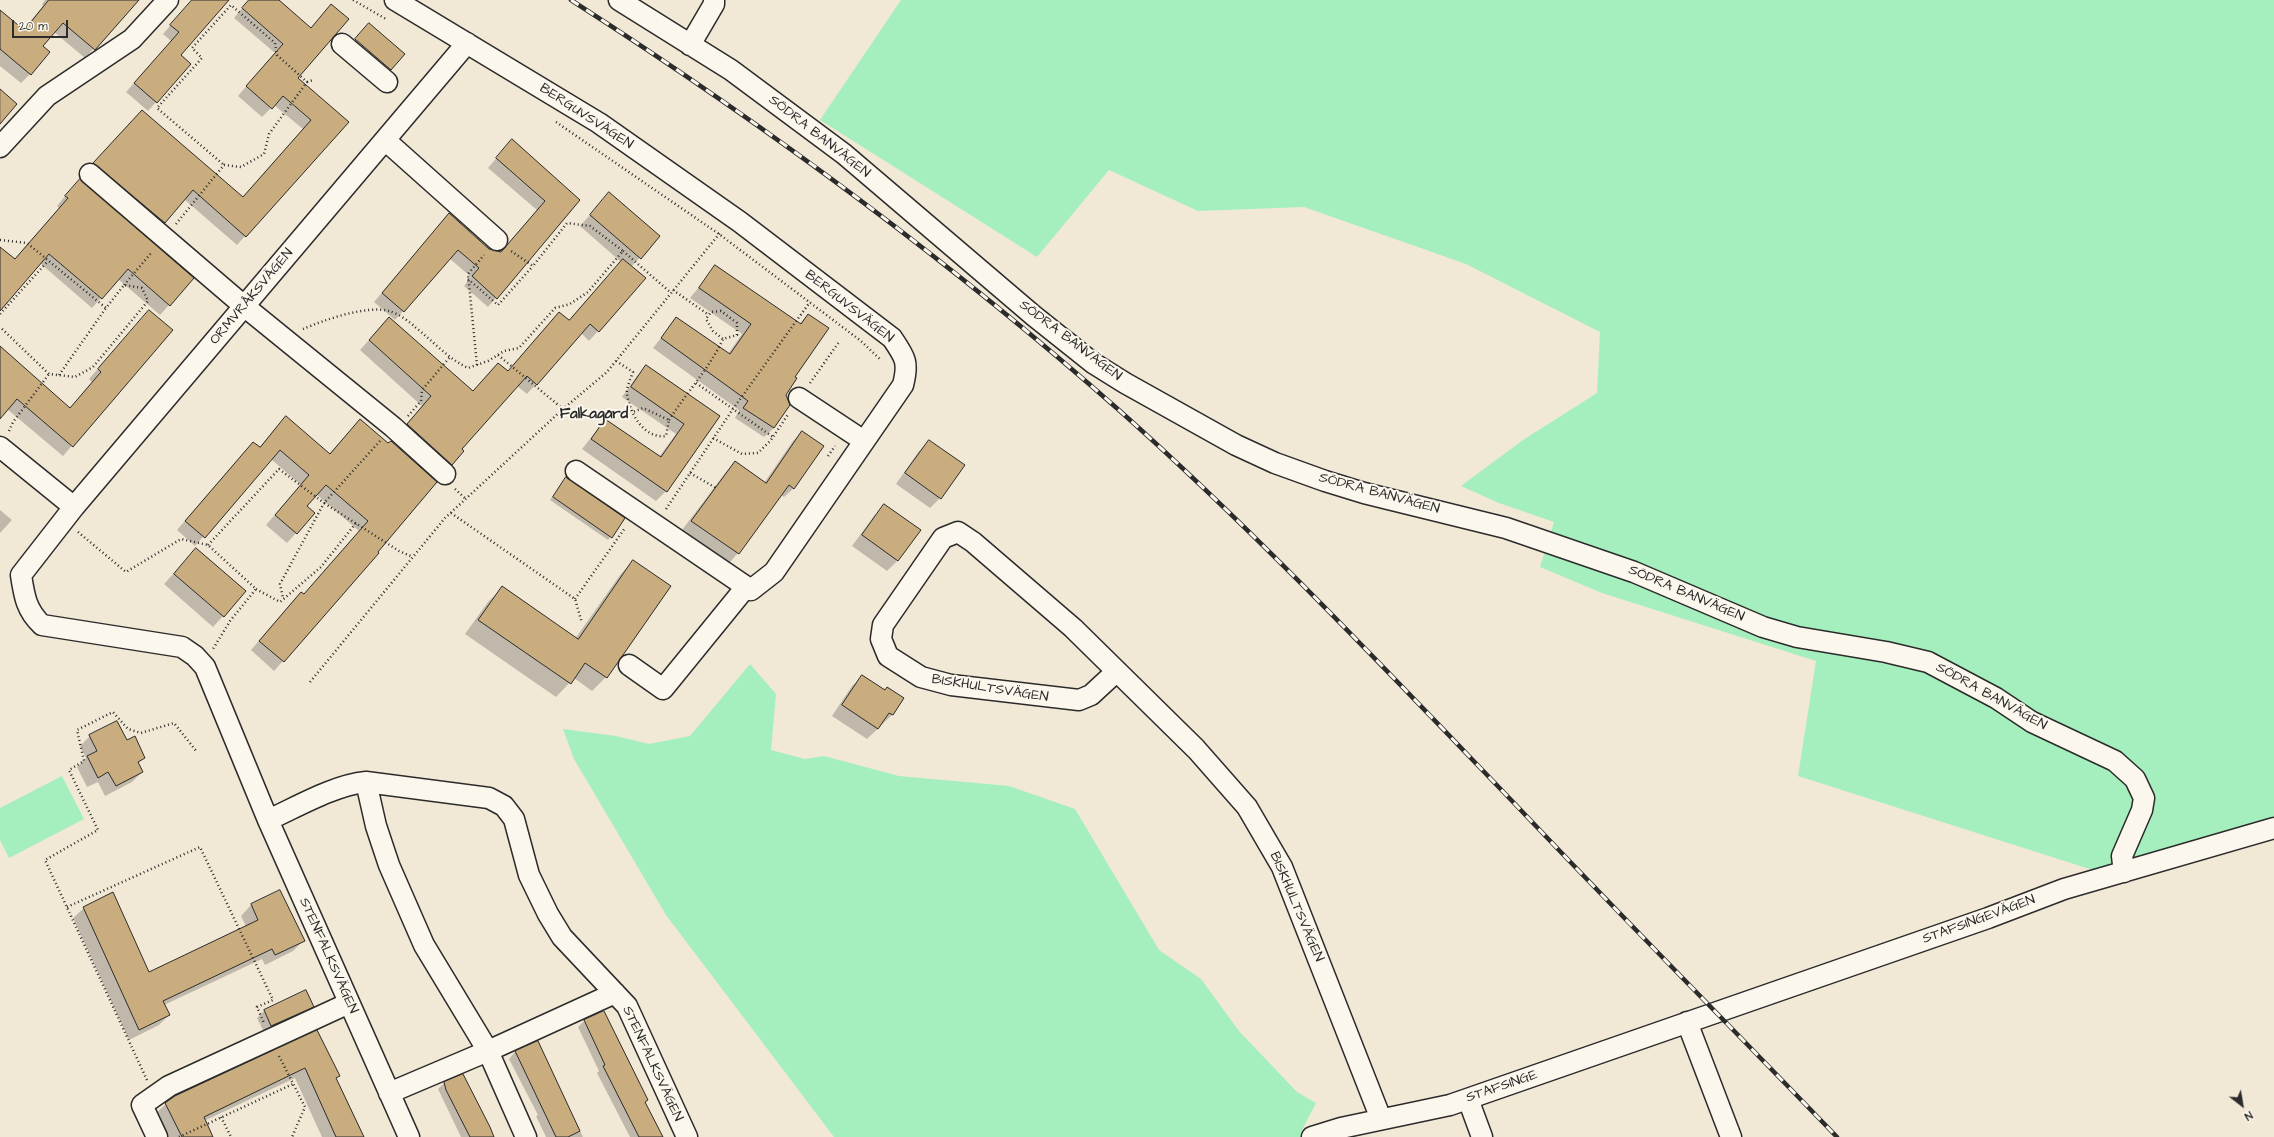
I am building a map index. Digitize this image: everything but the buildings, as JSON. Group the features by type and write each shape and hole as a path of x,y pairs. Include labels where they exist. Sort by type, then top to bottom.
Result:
{"street":[{"path":"0,147 47,96 132,39 149,24 168,0"},
{"name":"BERGUVSVÄGEN","path":"395,0 598,123 733,217 892,338 904,355 907,368 903,385 774,572 751,590 746,587"},
{"name":"SÖDRA BANVÄGEN","path":"619,0 640,6 690,45 731,70 844,154 1034,316 1093,363 1124,383 1236,445 1275,463 1325,481 1364,493 1506,528 1597,559 1634,572 1763,627 1796,637 1886,652 1928,662 1996,698 2032,722 2115,761 2135,778 2144,798 2142,810 2122,856 2124,872"},
{"path":"690,45 714,4 714,0"},
{"name":"ORMVRÅKSVÄGEN","path":"203,665 182,647 42,625 26,606 21,575 37,552 467,43"},
{"path":"342,44 387,82"},
{"path":"385,140 497,240"},
{"path":"90,174 244,306 394,428 446,474"},
{"path":"799,398 864,441"},
{"path":"1,447 69,514"},
{"path":"576,471 746,587 663,689 629,665"},
{"name":"BISKHULTSVÄGEN","path":"1117,671 1091,695 1079,700 951,685 921,677 888,656 881,639 883,625 943,538 958,532 974,542 1073,628 1117,671 1224,779 1247,807 1264,834 1282,867 1381,1120"},
{"name":"STENFALKSVÄGEN","path":"203,665 268,820 409,1137"},
{"path":"366,782 376,826 387,858 424,945 488,1051 526,1137"},
{"name":"STENFALKSVÄGEN","path":"268,820 354,783 366,782 489,798 504,806 514,819 529,875 548,914 562,938 627,1006 687,1137"},
{"name":"STAFSINGEVÄGEN","path":"1687,1022 1988,918 2064,889 2274,828"},
{"name":"STENFALKSVÄGEN","path":"389,1093 488,1051 615,993"},
{"path":"157,1137 142,1105 169,1086 349,1003"},
{"path":"1687,1022 1731,1137"},
{"name":"STAFSINGE","path":"1312,1137 1468,1099 1687,1022"},
{"path":"1468,1099 1482,1137"}],"path":[{"path":"353,0 387,20"},
{"path":"308,82 276,55 275,43 231,6 192,48 202,58 157,108 224,165 241,167 264,154 269,134 308,82 313,80"},
{"path":"554,120 719,234 861,341 885,363"},
{"path":"59,376 106,308 224,165"},
{"path":"310,682 451,513 563,409 607,372 733,217"},
{"path":"468,279 498,305 534,266 567,223 590,226 672,291 709,315"},
{"path":"0,240 26,243 106,308"},
{"path":"477,365 468,274 497,240 534,266"},
{"path":"283,338 324,320 368,310 390,310 414,326 450,357 468,368 498,355 504,350 519,348 555,308 570,304 588,292 623,251"},
{"path":"0,314 48,262"},
{"path":"0,327 49,374 76,377 92,367 148,301 142,288 124,285"},
{"path":"655,525 733,409 822,285"},
{"path":"616,361 633,372 627,392 633,412 647,433 658,437 666,436 669,420 704,373 723,339 737,335 737,323 721,311 711,312 706,319 712,331 723,339"},
{"path":"713,438 742,454 758,453 773,437 839,342"},
{"path":"498,355 563,409"},
{"path":"284,598 280,584 324,503 421,401 422,390 450,357"},
{"path":"1,447 13,422 49,374"},
{"path":"696,383 773,437"},
{"path":"633,412 643,408 669,420"},
{"path":"208,545 279,469 324,503 399,551 414,557"},
{"path":"690,473 716,488"},
{"path":"575,600 636,512"},
{"path":"451,513 575,600 582,623"},
{"path":"69,514 126,572 181,539 208,545 256,589 280,602 321,567 356,523"},
{"path":"203,665 230,621 256,589"},
{"path":"155,1096 45,860 98,830 69,770 84,761 77,730 113,712 128,729 141,734 174,723 196,752"},
{"path":"67,907 200,847 273,1000 257,1007 271,1039 305,1107 292,1137"},
{"path":"179,1137 293,1084"},
{"path":"221,1117 231,1137"}],"green space":[{"path":"901,0 2274,0 2274,821 2096,871 1798,776 1816,661 1602,593 1540,567 1554,522 1499,503 1461,486 1523,440 1597,393 1600,332 1466,264 1304,207 1198,211 1109,170 1037,257 820,120"},
{"path":"750,664 776,694 771,750 805,759 824,756 899,776 1009,786 1075,809 1159,950 1201,979 1239,1031 1297,1092 1316,1103 1302,1130 1303,1137 834,1137 666,915 574,759 563,729 616,736 649,744 690,736"},
{"path":"62,776 84,819 9,858 0,840 0,808"}],"railway":[{"path":"571,0 714,95 853,195 989,300 1120,411 1222,505 1321,603 1837,1137"}],"district":[{"name":"Falkagård","path":"594,415"}]}
